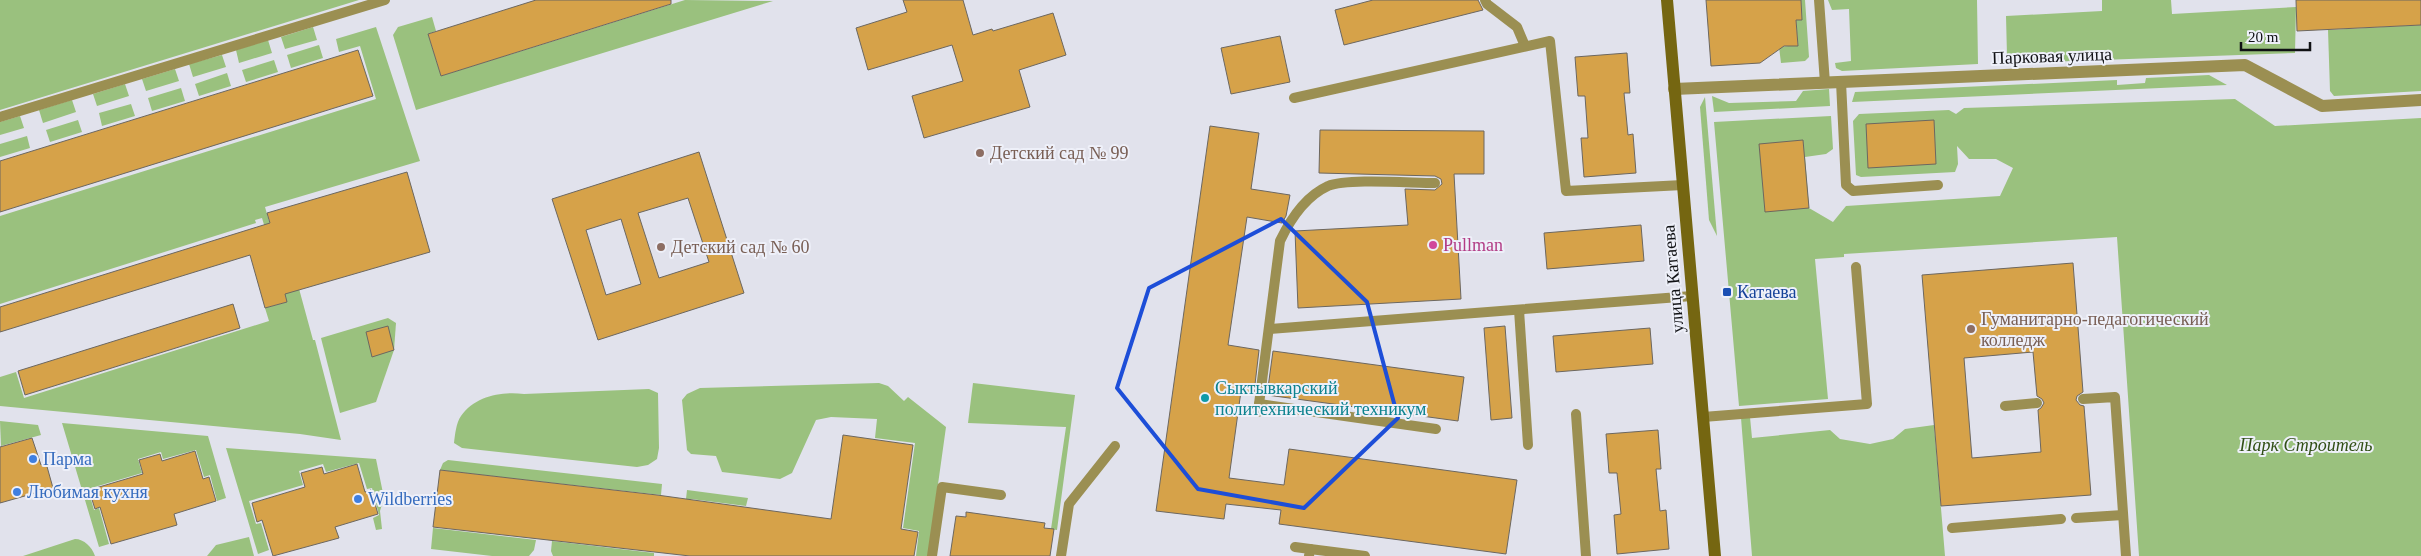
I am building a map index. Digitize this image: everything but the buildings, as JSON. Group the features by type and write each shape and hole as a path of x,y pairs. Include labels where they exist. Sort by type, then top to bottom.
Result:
{"street":[{"name":"улица Катаева","path":"1666,0 1715,556"},
{"name":"Парковая улица","path":"1674,89 2245,65 2322,106 2421,100"}],"lane":[{"path":"0,117 385,0"},
{"path":"1485,0 1486,4 1517,27 1525,46"},
{"path":"1819,0 1825,83"},
{"path":"1294,98 1550,41 1566,191 1683,186"},
{"path":"1841,82 1846,185 1849,189 1854,191 1938,185"},
{"path":"1436,183 1342,182 1329,186 1305,203 1286,228 1280,241 1259,408 1436,429"},
{"path":"1703,418 1867,404 1856,267"},
{"path":"1269,329 1692,296"},
{"path":"1519,310 1528,445"},
{"path":"2084,399 2115,397 2126,556"},
{"path":"2005,406 2037,403"},
{"path":"1576,414 1586,556"},
{"path":"1061,556 1069,504 1115,446"},
{"path":"932,556 942,487 1001,496"},
{"path":"2076,518 2124,515"},
{"path":"1952,528 2061,519"},
{"path":"1295,547 1309,552 1365,556"}],"highlighted area":[{"path":"1281,219 1367,302 1398,418 1304,508 1198,489 1117,388 1149,288"}],"green space":[{"path":"0,0 359,0 0,110"},
{"path":"685,0 773,1 416,110 393,35 398,27 432,17 436,31 428,34 441,76"},
{"path":"1801,0 1805,0 1809,57 1805,61 1781,63 1779,47 1798,45 1796,20 1802,20"},
{"path":"1828,0 1977,0 1978,64 1842,71 1836,68 1835,63 1851,61 1849,9 1832,10"},
{"path":"2102,0 2171,0 2172,14 2296,7 2295,53 2016,63 2007,56 2006,16 2102,11"},
{"path":"2421,25 2421,91 2334,96 2330,91 2328,30"},
{"path":"313,27 317,40 285,49 281,37"},
{"path":"376,27 420,161 265,207 282,266 292,263 313,340 315,340 341,440 300,434 0,406 0,377 16,372 24,398 269,321 265,308 287,302 262,218 255,220 256,223 0,304 0,216 376,99 360,46 339,52 336,39"},
{"path":"268,40 272,53 239,63 236,50"},
{"path":"319,45 323,58 291,68 287,55"},
{"path":"222,55 226,67 193,77 189,64"},
{"path":"274,60 278,72 246,82 242,70"},
{"path":"175,69 179,81 146,91 142,79"},
{"path":"227,73 231,86 199,96 195,84"},
{"path":"2209,75 2227,85 1852,102 1855,92 2117,80 2117,85 2145,83 2146,78"},
{"path":"125,84 129,96 97,106 93,94"},
{"path":"181,88 185,101 152,111 148,98"},
{"path":"1829,89 1830,106 1714,112 1712,96 1729,103 1796,101 1803,91"},
{"path":"1705,97 1717,236 1709,220 1700,107"},
{"name":"Парк Строитель","path":"2235,99 2275,126 2421,118 2421,556 2139,556 2117,237 1844,254 1844,257 1815,259 1828,399 1739,406 1714,122 1831,116 1833,149 1826,154 1805,157 1809,208 1833,222 1846,206 2000,196 2013,168 1996,159 1969,159 1957,146 1958,164 1955,172 1861,177 1856,175 1853,121 1859,114 1949,110 1956,114 1964,108"},
{"path":"72,100 76,112 43,123 39,110"},
{"path":"131,104 135,116 102,126 99,113"},
{"path":"20,116 24,128 0,135 0,122"},
{"path":"78,120 82,132 50,142 46,130"},
{"path":"27,136 30,148 0,157 0,144"},
{"path":"388,318 396,323 394,350 376,402 340,413 321,338"},
{"path":"879,383 888,386 904,401 908,397 946,427 928,556 916,556 919,531 903,528 915,443 875,438 877,419 831,417 816,420 792,473 780,479 722,472 716,456 691,454 687,450 682,400 687,394 700,388"},
{"path":"973,383 1075,395 1057,530 1051,529 1066,427 968,423"},
{"path":"649,389 658,393 659,448 657,459 648,465 637,467 462,448 454,443 461,416 481,399 490,396 507,393"},
{"path":"1750,417 1752,438 1830,430 1840,439 1870,444 1893,439 1905,429 1934,425 1945,556 1752,556 1741,418"},
{"path":"0,421 38,425 41,435 1,446"},
{"path":"62,423 208,436 226,498 217,501 210,475 204,477 196,450 163,459 161,452 138,459 142,473 88,489 94,510 99,508 109,544 99,547"},
{"path":"226,448 376,459 384,498 380,511 382,529 376,530 373,518 379,515 372,488 367,489 359,463 326,472 323,464 299,471 303,485 249,501 256,524 261,523 269,550 258,554"},
{"path":"448,460 662,484 661,495 440,470 443,463"},
{"path":"687,490 748,498 746,506 691,499 688,516"},
{"path":"433,528 536,540 534,550 529,556 492,556 431,549"},
{"path":"249,537 254,556 207,556 216,545"},
{"path":"75,539 82,540 87,544 95,556 23,556"},
{"path":"552,541 654,553 654,556 553,556 551,551"}],"place":[{"name":"Детский сад № 99","path":"980,153"},
{"name":"Pullman","path":"1433,245"},
{"name":"Детский сад № 60","path":"661,247"},
{"name":"Катаева","path":"1727,292"},
{"name":"Гуманитарно-педагогический колледж","path":"1971,329"},
{"name":"Сыктывкарский политехнический техникум","path":"1205,398"},
{"name":"Парма","path":"33,459"},
{"name":"Любимая кухня","path":"17,492"},
{"name":"Wildberries","path":"358,499"}]}
